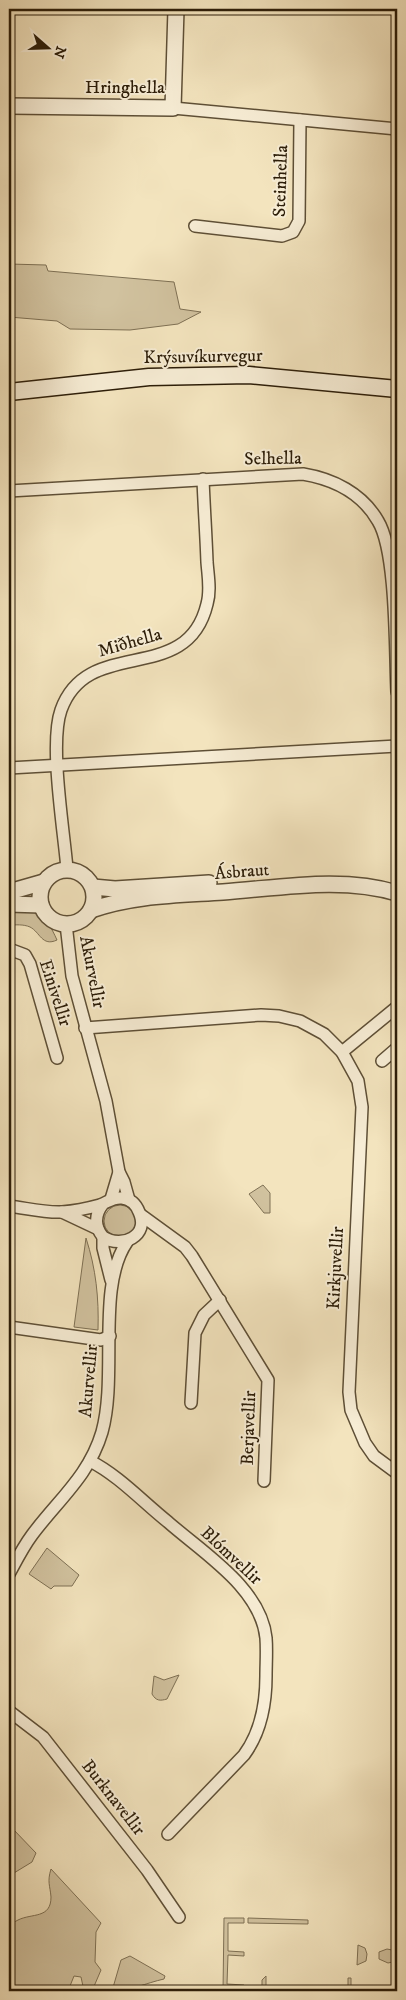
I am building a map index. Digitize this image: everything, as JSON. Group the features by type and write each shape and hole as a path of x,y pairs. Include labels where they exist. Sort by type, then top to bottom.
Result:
{"main road":[{"name":"Krýsuvíkurvegur","path":"9,392 149,377 249,375 397,389"}],"street":[{"name":"Hringhella","path":"9,106 173,108 176,9"},
{"name":"Steinhella","path":"173,108 397,129"},
{"name":"Steinhella","path":"195,226 282,236 293,232 299,221 300,120"},
{"name":"Selhella","path":"9,491 202,478 303,474 321,477 337,484 362,502 378,521 388,552 397,692"},
{"name":"Miðhella","path":"67,869 58,765 58,722 65,701 77,684 102,667 154,657 170,651 185,641 199,623 209,593 202,478"},
{"path":"9,768 397,746"},
{"path":"67,869 82,874 93,887 94,903 91,910 80,921 66,924 50,918 41,905 40,889 44,882 58,871 67,869"},
{"name":"Ásbraut","path":"93,887 115,889 350,874 397,883"},
{"path":"9,892 44,882"},
{"name":"Ásbraut","path":"91,910 130,899 292,887 348,885 384,889 397,893"},
{"path":"9,904 41,905"},
{"name":"Akurvellir","path":"66,924 72,976 106,1101 119,1172 129,1200"},
{"name":"Einivellir","path":"9,949 25,955 30,964 57,1058"},
{"path":"342,1052 397,1007"},
{"name":"Kirkjuvellir","path":"85,1028 157,1022 280,1016 313,1026 336,1044 342,1052 358,1081 362,1106 350,1338 351,1410 364,1443 374,1456 397,1473"},
{"path":"382,1061 397,1048"},
{"name":"Akurvellir","path":"107,1201 119,1172"},
{"path":"9,1206 62,1212 123,1198 134,1204 141,1215 141,1222 137,1234 127,1242 110,1242 100,1233 62,1212"},
{"path":"100,1233 96,1216 107,1201"},
{"name":"Berjavellir","path":"141,1215 163,1233 178,1242 192,1256 268,1380 264,1481"},
{"name":"Akurvellir","path":"100,1233 112,1281"},
{"path":"137,1234 163,1233"},
{"name":"Akurvellir","path":"9,1574 32,1535 60,1503 90,1461 102,1432 108,1393 112,1281 118,1255 127,1242"},
{"path":"191,1403 195,1333 204,1315 220,1300"},
{"path":"9,1327 102,1340 110,1336"},
{"name":"Blómvellir","path":"90,1461 122,1484 238,1582 259,1613 266,1638 266,1701 253,1742 244,1755 168,1834"},
{"name":"Burknavellir","path":"9,1711 43,1737 147,1870 179,1917"}],"shaded area":[{"path":"9,264 46,265 48,271 174,282 180,309 201,312 178,324 130,330 70,329 57,321 9,317"},
{"path":"9,909 27,910 39,915 48,924 57,940 48,942 30,927 9,925"},
{"path":"263,1185 270,1193 270,1213 264,1213 249,1194"},
{"path":"120,1205 126,1206 131,1210 135,1215 135,1227 131,1232 126,1236 120,1237 114,1236 109,1232 105,1227 104,1221 105,1215 109,1210 114,1206"},
{"path":"86,1238 96,1284 98,1330 74,1327"},
{"path":"47,1548 79,1575 72,1586 54,1586 51,1589 29,1574"},
{"path":"179,1675 167,1699 158,1700 155,1698 152,1694 154,1676 164,1680"},
{"path":"9,1828 13,1829 36,1853 32,1862 9,1876"},
{"path":"51,1869 101,1923 96,1932 95,1962 101,1970 92,1991 84,1991 81,1977 74,1976 68,1991 9,1991 9,1927 23,1918 40,1914 48,1909 51,1897 49,1880"},
{"path":"224,1918 244,1918 244,1923 228,1923 228,1951 244,1952 244,1956 228,1955 227,1984 244,1985 244,1991 223,1991"},
{"path":"248,1918 308,1920 308,1924 248,1923"},
{"path":"358,1945 365,1948 367,1954 366,1961 357,1965"},
{"path":"387,1949 397,1951 397,1961 388,1963 379,1959 379,1952"},
{"path":"130,1956 165,1976 164,1979 119,1991 112,1991 121,1960"},
{"path":"266,1976 266,1986 348,1987 348,1978 351,1978 351,1991 262,1991 262,1980"},
{"path":"394,1979 397,1981 397,1991 357,1991 357,1987 394,1987"}]}
